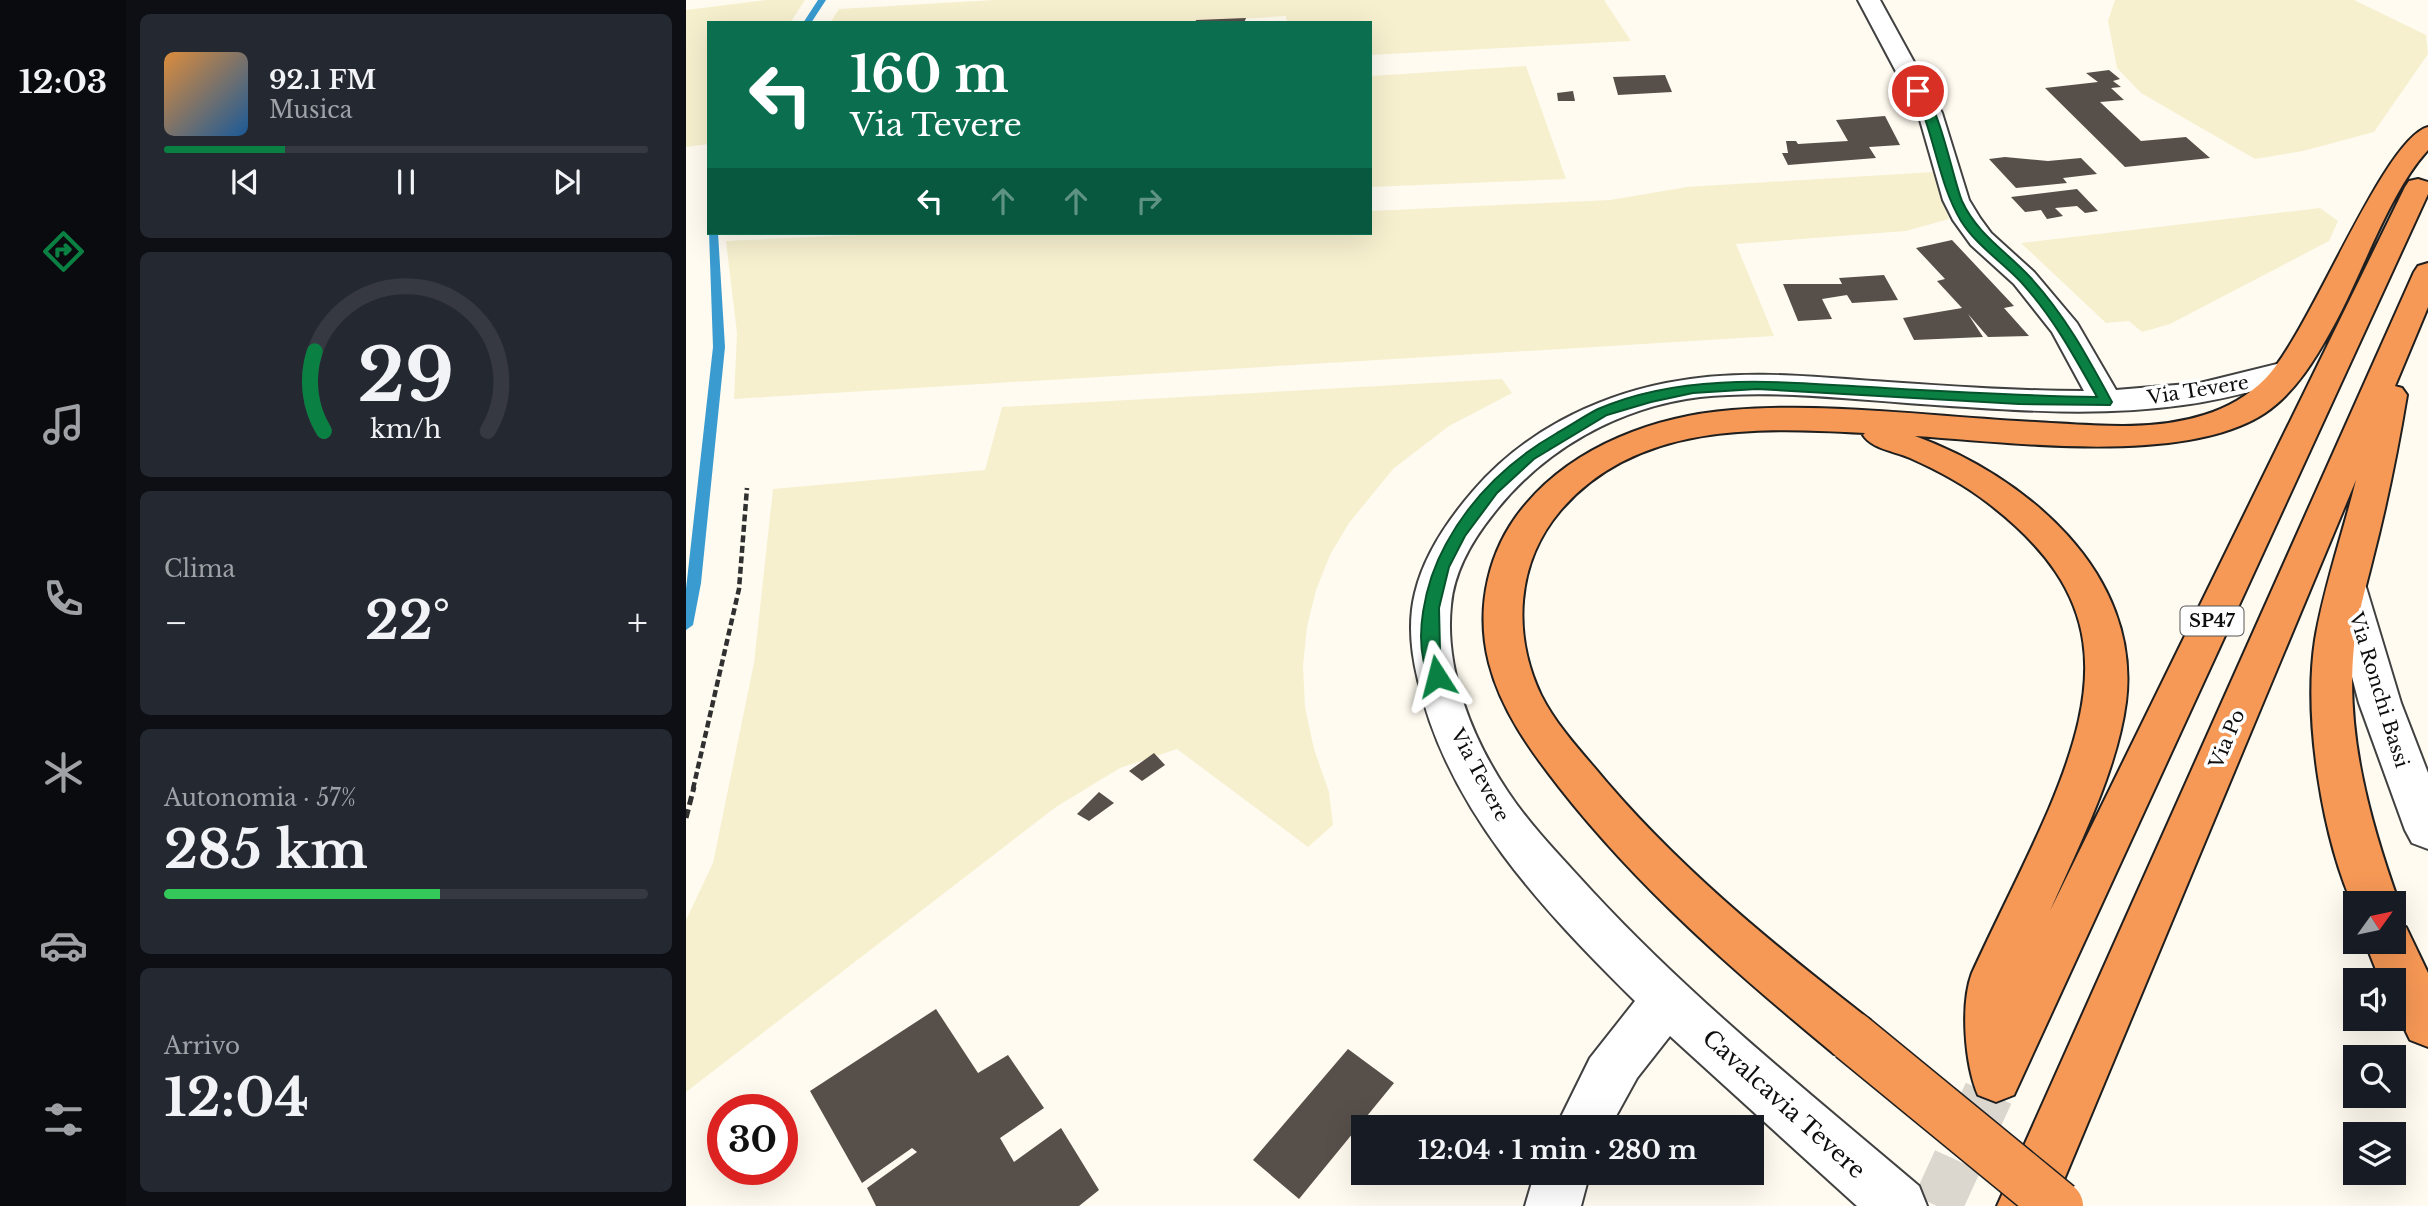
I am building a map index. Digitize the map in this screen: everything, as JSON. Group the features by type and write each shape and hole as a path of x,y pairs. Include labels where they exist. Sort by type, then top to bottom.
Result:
{"highway":[{"path":"2058,1206 1714,922 1589,795 1529,711 1517,687 1503,635 1503,593 1512,558 1521,538 1546,504 1589,467 1633,445 1709,423 1774,418 2092,436 2155,434 2210,422 2253,406 2270,392 2289,370 2311,337 2404,162 2428,135"},
{"name":"SP47","path":"1835,421 1899,441 1940,458 1984,484 2024,513 2049,535 2080,576 2102,637 2107,677 2099,730 2061,833 1992,989 1996,1077 2428,166"},
{"name":"Via Po","path":"2025,1206 2427,275"},
{"path":"2371,891 2362,867 2338,770 2332,660 2347,587 2384,441 2403,331"},
{"path":"2394,954 2428,1023"}],"street":[{"path":"1869,0 1930,113 1956,200 1967,220 1981,239 2024,278 2067,329 2106,402"},
{"name":"Via Tevere","path":"1668,1002 1587,919 1507,827 1464,750 1443,702 1431,650 1431,608 1441,567 1459,533 1492,489 1529,456 1602,412 1648,398 1693,389 1757,385 2019,400 2106,402 2175,397 2254,381 2289,370"},
{"name":"Via Ronchi Bassi","path":"2347,587 2380,703 2428,830"},
{"path":"1589,1115 1610,1070 1648,1022 1668,1002"},
{"name":"Cavalcavia Tevere","path":"1668,1002 1899,1206"},
{"path":"1553,1206 1559,1185"}],"path":[{"path":"686,818 713,712 738,589 747,488"}],"shaded area":[{"path":"765,0 805,0 791,21 707,21 707,144 686,147 686,10"},
{"path":"994,0 1604,0 1631,41 1372,55 1372,21 1287,21 1286,16 1213,21 831,21 839,9"},
{"path":"2115,0 2354,0 2426,35 2428,54 2374,132 2303,151 2255,159 2141,93 2117,68 2108,21"},
{"path":"1526,66 1566,179 1372,187 1372,76"},
{"path":"1933,172 1949,219 1906,231 1736,244 1774,336 734,399 737,333 726,241 857,235 1372,235 1372,211 1610,200 1687,187"},
{"path":"2320,208 2338,221 2329,241 2170,324 2142,332 2129,321 2106,323 2021,243"},
{"path":"1502,379 1512,393 1449,426 1393,469 1349,523 1330,555 1316,590 1307,627 1303,666 1305,707 1314,749 1329,792 1333,825 1308,847 1177,749 1120,768 1056,807 686,1092 686,920 713,863 754,663 773,489 985,470 1002,407"}],"building":[{"path":"1246,18 1245,21 1196,20"},
{"path":"2109,70 2120,79 2113,81 2121,87 2111,88 2124,100 2100,102 2141,141 2186,137 2210,158 2125,167 2045,88 2098,82 2086,73"},
{"path":"1665,75 1672,92 1618,95 1613,77"},
{"path":"1573,91 1575,101 1558,101 1557,93"},
{"path":"1885,116 1900,145 1869,147 1876,158 1788,165 1782,153 1788,153 1786,141 1796,141 1798,144 1848,141 1836,120"},
{"path":"2005,157 2048,161 2081,158 2097,174 2063,178 2067,183 2016,188 1989,159"},
{"path":"2077,189 2098,211 2085,213 2077,206 2055,208 2063,216 2047,219 2041,210 2025,212 2011,197"},
{"path":"1952,240 2014,306 2004,308 2029,336 1988,337 1968,314 1983,337 1914,340 1903,318 1962,308 1937,281 1945,279 1916,248"},
{"path":"1884,275 1898,300 1852,303 1847,295 1822,299 1832,319 1798,321 1783,284 1842,284 1839,278"},
{"path":"1154,753 1165,765 1142,781 1129,771"},
{"path":"1099,792 1114,803 1089,821 1077,814"},
{"path":"936,1009 978,1073 1008,1055 1044,1108 1000,1138 1014,1162 1061,1128 1099,1190 1079,1206 876,1206 867,1188 917,1152 912,1148 862,1183 810,1091"},
{"path":"1348,1049 1394,1083 1368,1115 1351,1115 1351,1136 1299,1199 1253,1160"}],"waterway":[{"path":"808,21 822,0"},
{"path":"686,625 694,583 719,347 713,235"}],"tunnel":[{"path":"1937,1206 1996,1077"}],"route":[{"path":"1437,676 1431,650 1431,608 1441,567 1459,533 1492,489 1529,456 1602,412 1648,398 1693,389 1757,385 2019,400 2106,402 2067,329 2024,278 1981,239 1967,220 1956,200 1943,149 1930,113 1918,91"}]}
